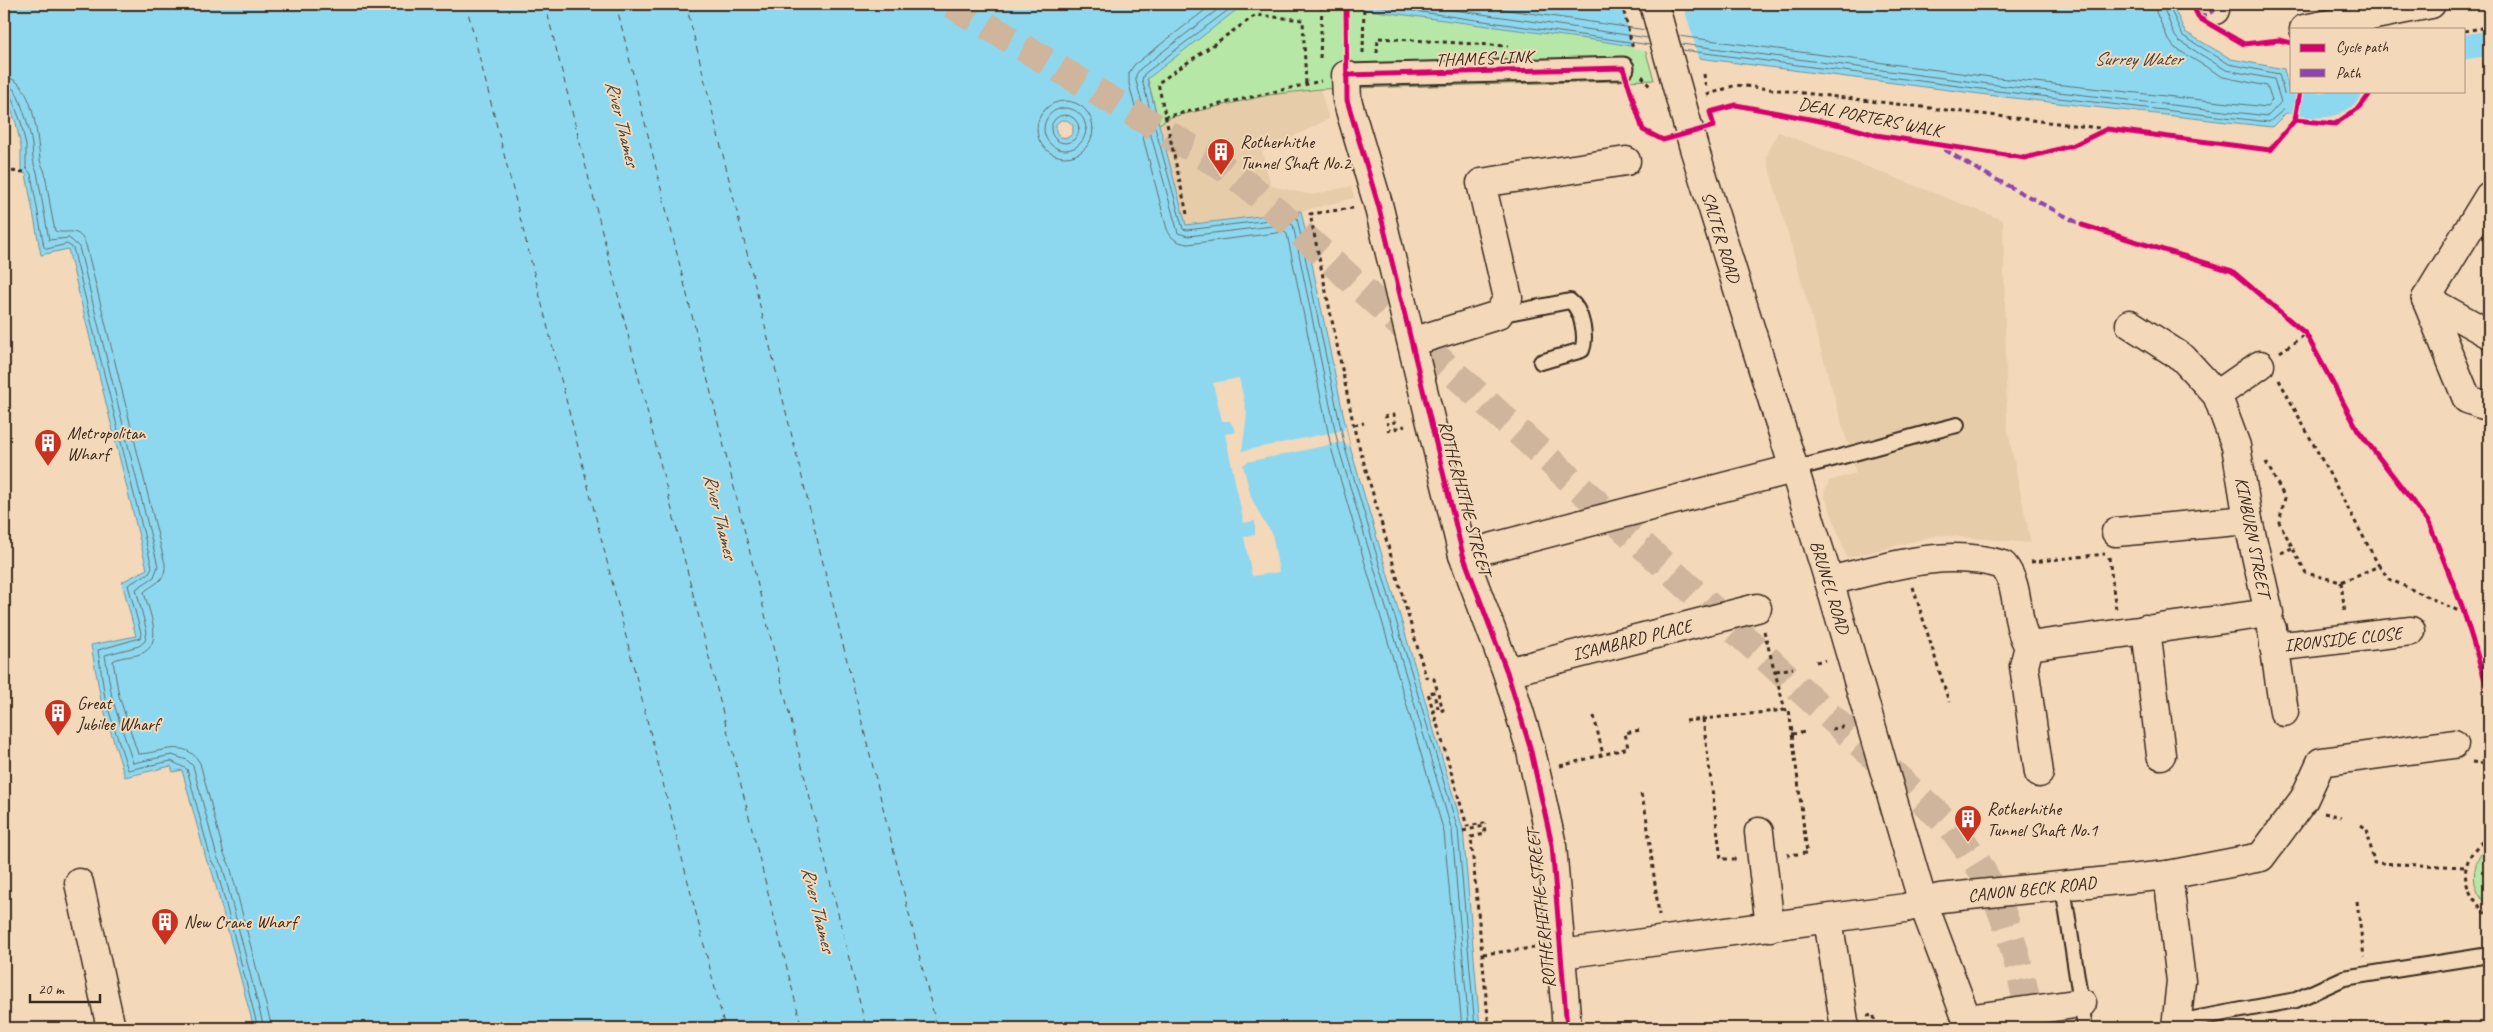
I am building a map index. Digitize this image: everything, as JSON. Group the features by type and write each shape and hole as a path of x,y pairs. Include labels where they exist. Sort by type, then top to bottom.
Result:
{"street":[{"name":"SALTER ROAD","path":"1654,4 1690,133 1793,469"},
{"path":"2309,28 2431,4"},
{"name":"THAMES LINK","path":"1346,75 1628,61"},
{"name":"ROTHERHITHE STREET","path":"1346,75 1347,100 1378,204 1463,555 1507,672 1535,772 1552,845 1567,1028"},
{"path":"1412,342 1498,315 1508,298 1481,183 1626,161"},
{"path":"2426,298 2487,207"},
{"path":"2426,298 2489,334"},
{"path":"2426,298 2467,399 2489,407"},
{"path":"2130,324 2183,358 2217,395 2271,366"},
{"name":"KINBURN STREET","path":"2030,646 2269,613 2248,520 2236,446 2217,395"},
{"path":"1463,555 1793,469"},
{"name":"BRUNEL ROAD","path":"1793,469 1923,903 1968,1024"},
{"path":"2116,532 2248,520"},
{"path":"1828,581 1905,563 1941,558 2003,565 2011,574 2023,637 2030,646 2024,666 2039,773"},
{"name":"ISAMBARD PLACE","path":"1507,672 1757,608"},
{"path":"2269,613 2284,712"},
{"path":"2133,631 2161,756"},
{"name":"IRONSIDE CLOSE","path":"2274,646 2411,631"},
{"name":"CANON BECK ROAD","path":"1560,951 1569,953 1828,919 1905,908 1940,898 2168,875 2261,857 2304,799 2321,762 2454,744"},
{"path":"1761,845 1770,927"},
{"path":"2168,875 2181,981 2176,1025"},
{"path":"79,882 111,1028"},
{"path":"1828,919 1845,1028"},
{"path":"1968,1024 2084,1016"}],"lane":[{"path":"1498,315 1570,301 1577,306 1585,342 1582,350 1541,362"},
{"path":"1793,469 1851,456 1896,440 1957,425"},
{"path":"2063,887 2084,1016"},
{"path":"2176,1025 2296,1000 2344,978 2489,955"}],"path":[{"path":"1320,58 1322,4"},
{"path":"1363,54 1364,4"},
{"path":"1622,4 1628,61"},
{"path":"1187,214 1164,118 1158,83 1256,15 1303,20 1306,85"},
{"path":"2466,31 2489,27"},
{"path":"1377,54 1378,38 1516,47"},
{"path":"1704,74 1707,95 1736,85 2116,130"},
{"path":"1164,118 1346,75"},
{"path":"2099,133 2107,129"},
{"path":"4,171 28,172"},
{"path":"1359,207 1310,214 1354,426 1426,677 1434,679 1443,710 1439,711 1433,692 1428,694 1467,826 1484,823 1485,834 1471,837 1490,1028"},
{"path":"2298,328 2306,334 2311,343"},
{"path":"2306,334 2271,366 2378,566 2389,578 2465,614"},
{"path":"1384,417 1394,415 1395,422 1386,424"},
{"path":"1354,426 1364,423"},
{"path":"2262,456 2285,498 2279,522 2306,573 2341,582 2378,566"},
{"path":"2280,553 2292,548"},
{"path":"2003,565 2108,554 2133,631"},
{"path":"1905,563 1949,702"},
{"path":"2341,582 2343,599"},
{"path":"2462,606 2468,622"},
{"path":"1757,608 1776,671 1785,710"},
{"path":"1776,671 1793,668"},
{"path":"1686,721 1703,719 1785,710 1789,709 1807,853 1761,845 1721,859 1703,719"},
{"path":"1594,716 1603,755"},
{"path":"1832,729 1851,726"},
{"path":"1535,772 1628,748 1625,733 1640,730"},
{"path":"1792,734 1806,732"},
{"path":"2489,784 2489,790"},
{"path":"1641,794 1646,814 1662,941"},
{"path":"1463,831 1484,826"},
{"path":"2361,826 2367,829 2374,863 2465,866"},
{"path":"2489,836 2476,845 2465,866 2467,888 2484,913 2489,916"},
{"path":"2356,901 2366,975"},
{"path":"1483,954 1560,951"}],"shaded area":[{"path":"1320,89 1329,119 1262,152 1271,186 1312,195 1351,186 1354,198 1301,211 1186,225 1159,124 1171,117 1269,95"},
{"path":"1778,132 2003,220 2007,428 2031,543 1938,535 1847,558 1824,493 1829,481 1856,473 1766,157"}],"green space":[{"path":"1129,4 1632,4 1654,80 1320,89 1269,95 1171,117 1159,124"},
{"path":"2489,844 2489,907 2482,900 2478,892 2474,876 2478,859"}],"water":[{"name":"River Thames","path":"4,4 1244,4 1147,79 1186,225 1301,211 1350,447 1463,829 1480,1028 254,1028 212,871 207,862 182,770 173,772 171,766 125,777 101,700 91,645 136,636 122,582 147,569 68,249 41,255 26,174 21,172 21,147 16,123 4,90","holes":["1061,120 1067,120 1073,125 1073,134 1067,138 1060,137 1056,132 1056,124"]},
{"name":"Surrey Water","path":"1323,4 2172,4 2185,32 2231,59 2284,69 2289,92 2294,93 2291,113 2286,113 2272,127 1996,96 1706,59 1601,41"}],"pier":[{"path":"1622,4 1683,4 1700,61 1633,49"},
{"path":"1239,378 1247,414 1242,451 1344,430 1345,424 1350,447 1343,442 1247,462 1243,465 1251,497 1262,519 1272,533 1279,572 1252,576 1244,537 1255,535 1255,521 1244,523 1225,434 1236,432 1230,421 1222,421 1213,383"}],"waterway":[{"path":"2466,47 2489,43"},
{"path":"2294,102 2324,105 2337,101 2349,92"}],"ferry route":[{"path":"466,4 725,1028"},
{"path":"545,4 802,1028"},
{"path":"616,4 866,1028"},
{"path":"686,4 937,1028"}],"tunnel":[{"path":"951,4 1221,166 1251,188 1948,824 1967,848 1995,895 2013,945 2033,1028"}],"marked path":[{"path":"2199,18 2215,10"},
{"path":"1944,149 1971,166 2082,225"}],"cycle path":[{"path":"1346,4 1347,100 1378,204 1463,555 1507,672 1530,747 1552,845 1567,1028"},
{"path":"2192,4 2199,18 2244,44 2279,40 2290,43"},
{"name":"DEAL PORTERS WALK","path":"1346,75 1623,68 1643,130 1663,140 1714,126 1710,112 1736,105 1841,125 1876,135 2025,158 2074,145 2107,129 2270,150 2295,120 2300,92"},
{"path":"2295,120 2335,124 2360,107 2371,92"},
{"path":"2082,225 2232,271 2306,334 2358,430 2429,523 2462,606 2489,693"}],"place":[{"name":"Rotherhithe Tunnel Shaft No.2","path":"1221,176"},
{"name":"Metropolitan Wharf","path":"48,467"},
{"name":"Great Jubilee Wharf","path":"58,737"},
{"name":"Rotherhithe Tunnel Shaft No.1","path":"1968,843"},
{"name":"New Crane Wharf","path":"165,946"}]}
